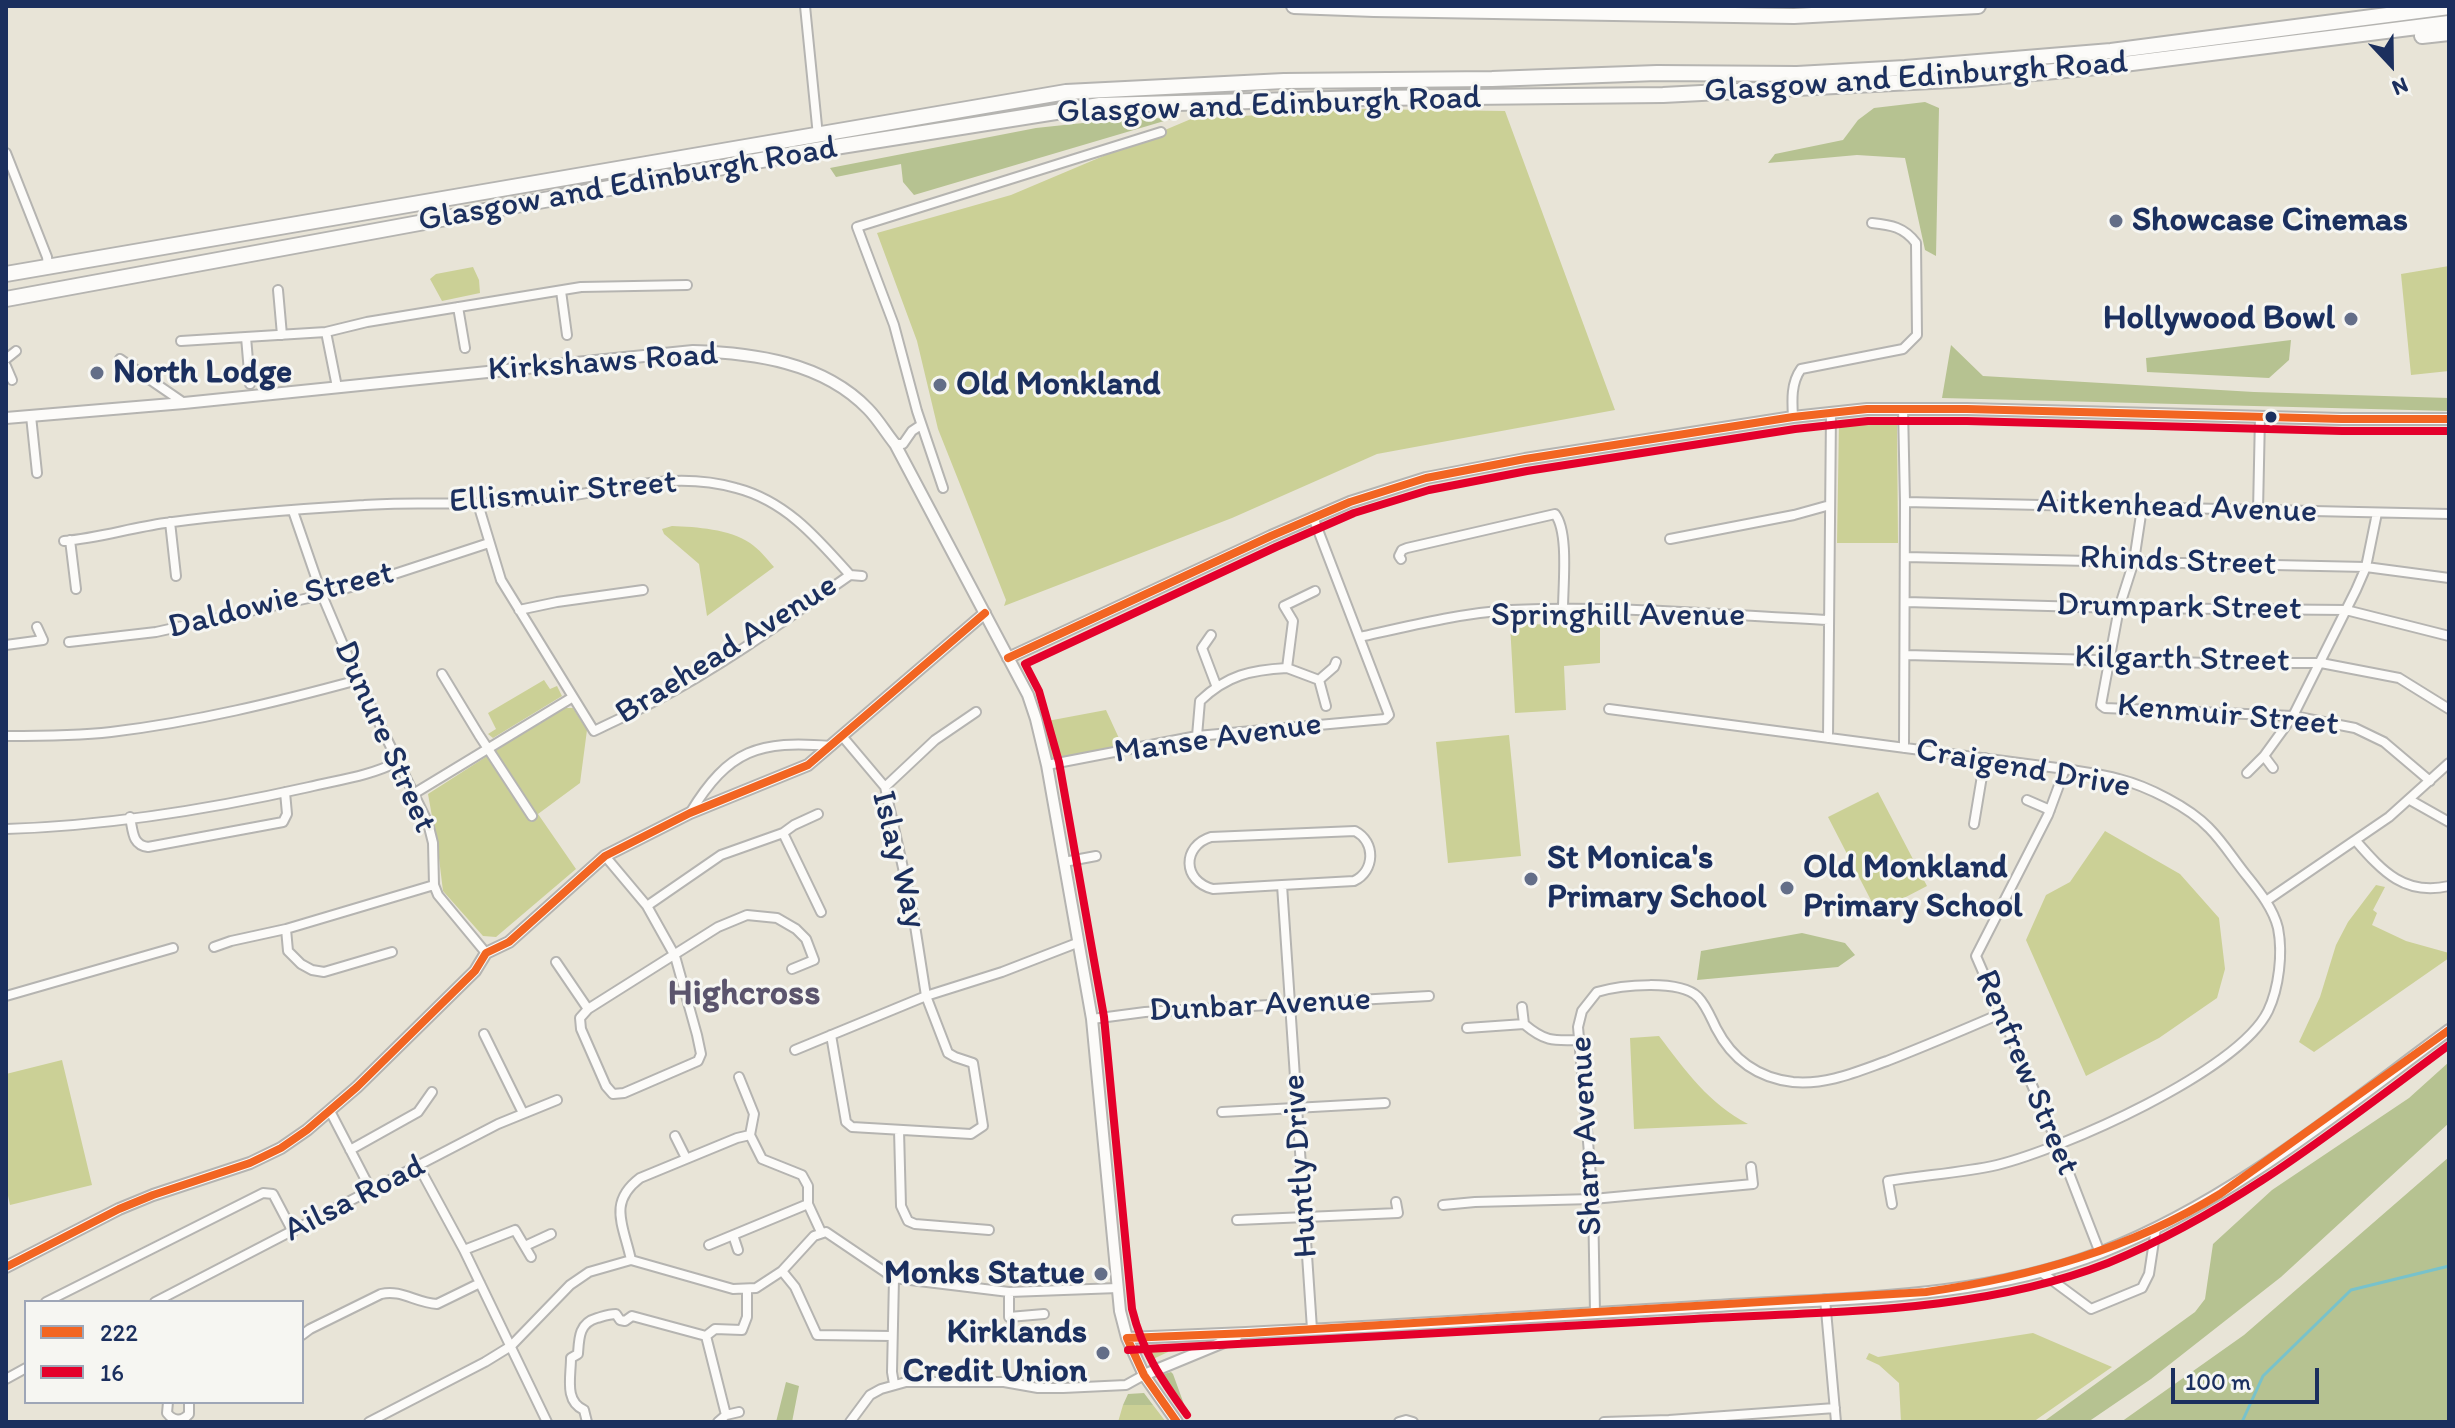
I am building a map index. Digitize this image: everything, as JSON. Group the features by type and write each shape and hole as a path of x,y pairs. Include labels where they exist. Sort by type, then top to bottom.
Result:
{"highway":[{"path":"1294,6 1794,16 1978,6"},
{"path":"2281,30 2410,6"},
{"name":"Glasgow and Edinburgh Road","path":"6,274 1066,92 1284,81 1492,79 1657,73 1797,74 1994,62 2281,30 2449,7"},
{"name":"Glasgow and Edinburgh Road","path":"6,299 816,150 1100,105 1663,95 1970,79 2108,66 2449,23"},
{"path":"2108,66 2449,33"}],"street":[{"path":"805,6 818,136"},
{"path":"943,488 921,425 894,325 857,227 1161,132"},
{"path":"6,153 48,266"},
{"path":"1793,417 1792,393 1801,369 1903,349 1917,335 1916,243 1909,233 1896,226 1872,223"},
{"path":"181,341 326,332 367,322 581,287 687,285"},
{"path":"278,290 282,335"},
{"path":"561,291 567,335"},
{"path":"458,307 465,348"},
{"path":"326,332 337,387"},
{"path":"246,337 250,384"},
{"path":"6,359 16,351"},
{"name":"Kirkshaws Road","path":"6,418 693,351 754,355 809,371 829,380 868,409 895,444 1028,695 1036,719 1092,1019 1120,1311 1127,1338 1144,1375 1177,1422"},
{"path":"120,359 184,403"},
{"path":"6,366 12,380"},
{"path":"1903,408 1906,602 1904,748"},
{"path":"1008,658 1313,517 1394,487 1470,468 1793,417 1903,408 2449,419"},
{"path":"1828,738 1831,412"},
{"path":"31,416 37,473"},
{"path":"2258,511 2260,416"},
{"path":"895,444 903,444 912,431 921,425"},
{"name":"Ellismuir Street","path":"76,589 67,541 97,538 124,529 367,504 478,504 574,495 654,481 734,487 760,496 791,515 850,575"},
{"name":"Aitkenhead Avenue","path":"1905,502 2449,514"},
{"path":"415,793 573,697 501,580 478,504"},
{"path":"1670,539 1830,505"},
{"path":"2109,659 2119,608 2134,561 2142,508"},
{"name":"Dunure Street","path":"293,511 322,595 358,680 428,823 433,843 434,885"},
{"path":"2247,773 2264,756 2293,716 2321,663 2366,567 2377,513"},
{"path":"1401,559 1402,550 1407,548 1555,514 1559,518 1563,541 1563,609"},
{"path":"1313,517 1360,637"},
{"path":"170,522 176,576"},
{"name":"Daldowie Street","path":"69,642 156,632 322,595 489,543"},
{"name":"Rhinds Street","path":"1905,557 2366,567 2449,578"},
{"name":"Braehead Avenue","path":"573,697 594,731 655,701 713,666 850,575 862,576"},
{"path":"519,610 643,590"},
{"path":"1287,668 1293,621 1284,606 1315,591"},
{"name":"Drumpark Street","path":"1906,602 2346,610 2449,636"},
{"name":"Springhill Avenue","path":"1360,637 1507,610 1563,609 1829,620"},
{"path":"6,1267 131,1204 250,1163 281,1148 330,1111 475,971 486,953 509,942 605,856 690,813 808,765 985,613"},
{"path":"6,645 43,640 37,627"},
{"path":"1211,635 1202,648 1216,685"},
{"name":"Manse Avenue","path":"1047,765 1197,736 1385,719 1389,715 1360,637"},
{"name":"Kilgarth Street","path":"1906,655 2321,663 2399,678 2449,709"},
{"name":"Kenmuir Street","path":"2109,659 2101,705 2105,708 2293,716 2355,728 2384,742 2430,781"},
{"path":"1319,680 1336,662"},
{"path":"1197,736 1200,701 1216,685 1255,670 1287,668 1319,680 1326,706"},
{"path":"442,674 532,816"},
{"path":"6,736 108,733 160,725 267,705 358,680"},
{"name":"Craigend Drive","path":"1609,709 2121,779 2168,800 2209,827 2266,901 2278,927 2280,959 2275,993 2267,1014 2249,1037 2225,1057 2151,1103 2058,1145 1997,1165 1888,1181 1892,1204"},
{"path":"885,787 935,740 976,712"},
{"name":"Islay Way","path":"842,736 885,787 913,913 926,996 948,1053 973,1063 983,1126 971,1134 899,1130"},
{"path":"690,813 703,791 735,759 748,751 790,744 832,746"},
{"path":"2264,756 2273,768"},
{"path":"1974,824 1985,758"},
{"path":"6,829 47,828 216,806 362,774 397,762"},
{"path":"2266,901 2356,841 2410,800 2449,763"},
{"name":"Renfrew Street","path":"2065,769 2050,810 1976,956 2058,1145 2100,1253"},
{"path":"130,817 138,845 148,847 283,822 287,814 285,792"},
{"path":"2027,800 2050,810"},
{"path":"2410,800 2449,822"},
{"path":"647,906 721,855 783,833 818,814"},
{"path":"1355,831 1367,841 1370,867 1364,877 1354,881 1282,885 1213,889 1203,886 1191,874 1191,855 1196,845 1211,837 1355,831"},
{"path":"783,833 821,912"},
{"path":"2356,841 2381,870 2395,880 2421,888 2449,886"},
{"path":"605,856 647,906 675,956 701,1054 698,1061 624,1093 613,1094 606,1086 581,1029 580,1018 588,1009 675,956 718,927 747,915 763,915 786,922 806,939 814,960 792,969"},
{"path":"1064,862 1096,856"},
{"path":"214,947 434,885 444,904 486,953"},
{"name":"Huntly Drive","path":"1282,885 1312,1329"},
{"path":"286,929 288,951 312,970 324,972 392,952"},
{"path":"795,1050 926,996 1002,972 1077,943"},
{"path":"6,996 173,948"},
{"path":"556,962 588,1009"},
{"name":"Sharp Avenue","path":"1595,1313 1593,1199 1578,1027 1582,1011 1597,992 1646,986 1681,987 1700,998 1731,1053 1779,1080 1824,1082 1842,1077 2000,1014"},
{"name":"Dunbar Avenue","path":"1092,1019 1145,1012 1429,996"},
{"path":"1522,1007 1524,1024 1537,1035 1550,1041 1578,1040"},
{"path":"1467,1028 1524,1024"},
{"path":"1127,1338 1825,1299 1968,1287 2041,1272 2100,1253 2173,1221 2250,1174 2449,1030"},
{"path":"484,1034 523,1113"},
{"path":"831,1035 846,1122 852,1127 899,1130 901,1206 908,1221 989,1230"},
{"path":"739,1077 754,1114 750,1135 762,1159 802,1175 808,1186 808,1204 821,1232"},
{"path":"350,1150 418,1112 432,1092"},
{"name":"Ailsa Road","path":"159,1300 523,1113 557,1100"},
{"path":"1222,1112 1385,1103"},
{"path":"330,1111 372,1192"},
{"path":"631,1260 619,1206 627,1187 686,1158 750,1135"},
{"path":"675,1136 686,1158"},
{"path":"419,1167 464,1250 547,1422"},
{"path":"1443,1205 1593,1199 1753,1184 1751,1167"},
{"path":"50,1300 263,1193 273,1194 293,1232"},
{"path":"1237,1220 1398,1213 1396,1202"},
{"path":"709,1245 808,1204"},
{"path":"2041,1272 2091,1309 2142,1288 2149,1274 2156,1228"},
{"path":"464,1250 510,1230 518,1232 531,1257"},
{"path":"369,1422 511,1346 570,1285 589,1272 631,1260 733,1289 747,1289 766,1284 814,1236 826,1232 894,1278 1009,1292 1118,1288"},
{"path":"525,1246 551,1234"},
{"path":"733,1235 738,1250"},
{"path":"782,1271 795,1287 817,1335 892,1336"},
{"path":"894,1278 894,1384"},
{"path":"304,1334 391,1291 437,1304 480,1283"},
{"path":"706,1336 715,1329 742,1330 747,1317 747,1289"},
{"path":"1009,1292 1009,1317 1044,1314"},
{"path":"1825,1299 1836,1422"},
{"path":"587,1422 584,1410 574,1406 570,1398 571,1358 578,1354 580,1330 589,1320 616,1314 625,1321 632,1316 706,1336"},
{"path":"850,1422 870,1395 894,1384 1004,1382 1038,1388 1126,1385 1249,1333"},
{"path":"706,1336 726,1415"},
{"path":"6,1379 24,1369"},
{"path":"168,1404 167,1413 178,1420 189,1414 189,1404"},
{"path":"1604,1422 1669,1421 1835,1408"},
{"path":"718,1422 726,1415 739,1412"},
{"path":"1399,1422 1413,1422"}],"green space":[{"path":"1925,102 1939,108 1936,256 1925,250 1905,158 1857,155 1768,163 1775,154 1843,140 1858,120 1874,108"},
{"path":"1361,109 1505,111 1615,410 1377,454 1232,518 1004,606 1006,600 938,429 917,341 877,233 1011,195 1191,119"},
{"path":"1139,117 1171,119 914,195 903,182 901,164 836,177 830,168 1036,128"},
{"path":"2449,266 2449,371 2411,375 2401,274"},
{"path":"473,267 479,280 480,293 442,301 430,279 436,274"},
{"path":"2291,340 2289,360 2269,378 2147,372 2146,358"},
{"path":"1951,345 1983,376 2254,392 2449,398 2449,411 1942,398"},
{"path":"1897,421 1898,543 1837,543 1839,423"},
{"path":"672,526 702,528 742,538 774,567 707,616 699,564 664,534 662,529"},
{"path":"1510,624 1600,625 1600,663 1564,666 1566,710 1515,713"},
{"path":"544,680 550,689 557,686 562,696 493,738 488,734 496,729 488,713"},
{"path":"562,708 573,708 587,730 580,783 538,814 576,869 496,937 483,936 443,891 428,794"},
{"path":"1106,710 1123,747 1049,760 1042,722"},
{"path":"1509,735 1521,856 1448,863 1436,742"},
{"path":"1878,792 1927,886 1877,912 1828,817"},
{"path":"2105,831 2180,874 2219,918 2225,969 2217,998 2159,1038 2086,1076 2026,940 2046,895 2070,882"},
{"path":"2376,885 2385,887 2373,910 2377,913 2372,925 2406,941 2449,953 2449,958 2314,1052 2299,1042 2320,997 2336,945 2348,922"},
{"path":"1802,933 1845,943 1855,955 1838,967 1697,980 1701,951"},
{"path":"1659,1036 1688,1074 1721,1107 1748,1124 1634,1129 1630,1038"},
{"path":"62,1060 92,1185 10,1205 6,1186 6,1074"},
{"path":"2449,1062 2449,1123 2281,1277 2151,1379 2088,1422 2043,1422 2195,1312 2205,1299 2213,1244 2272,1190 2409,1098"},
{"path":"2449,1157 2449,1422 2121,1422 2244,1335"},
{"path":"2033,1333 2112,1367 2033,1422 1901,1422 1899,1383 1879,1365 1866,1359 1869,1353 1878,1357"},
{"path":"1165,1344 1168,1352 1151,1360 1143,1350 1144,1346"},
{"path":"1171,1372 1185,1407 1162,1381 1164,1374"},
{"path":"786,1382 799,1386 792,1422 776,1422"},
{"path":"1144,1393 1153,1405 1123,1405 1128,1394"},
{"path":"1123,1405 1153,1405 1166,1422 1118,1422"}],"waterway":[{"path":"2242,1422 2263,1376 2351,1290 2449,1266"}],"transit line":[{"name":"222","path":"1008,658 1350,502 1426,478 1525,459 1793,417 1867,409 2449,419"},
{"name":"16","path":"1187,1415 1154,1365 1132,1309 1104,1017 1059,762 1039,691 1025,664 1354,513 1429,490 1527,471 1795,429 1868,421 2449,431"},
{"name":"222","path":"6,1267 119,1209 250,1163 281,1148 357,1087 475,971 486,953 509,942 605,856 690,813 808,765 985,613"},
{"name":"222","path":"1177,1422 1144,1375 1127,1338 1926,1292 2003,1278 2078,1258 2151,1230 2220,1194 2449,1030"},
{"name":"16","path":"1128,1350 1851,1311 1956,1301 2007,1292 2058,1280 2108,1263 2199,1219 2327,1136 2449,1045"}],"place":[{"name":"Showcase Cinemas","path":"2116,221"},
{"name":"Hollywood Bowl","path":"2351,319"},
{"name":"North Lodge","path":"97,373"},
{"name":"Old Monkland","path":"940,385"},
{"name":"St Monica's Primary School","path":"1531,879"},
{"name":"Old Monkland Primary School","path":"1787,888"},
{"name":"Monks Statue","path":"1101,1274"},
{"name":"Kirklands Credit Union","path":"1103,1353"}],"district":[{"name":"Highcross","path":"744,995"}]}
